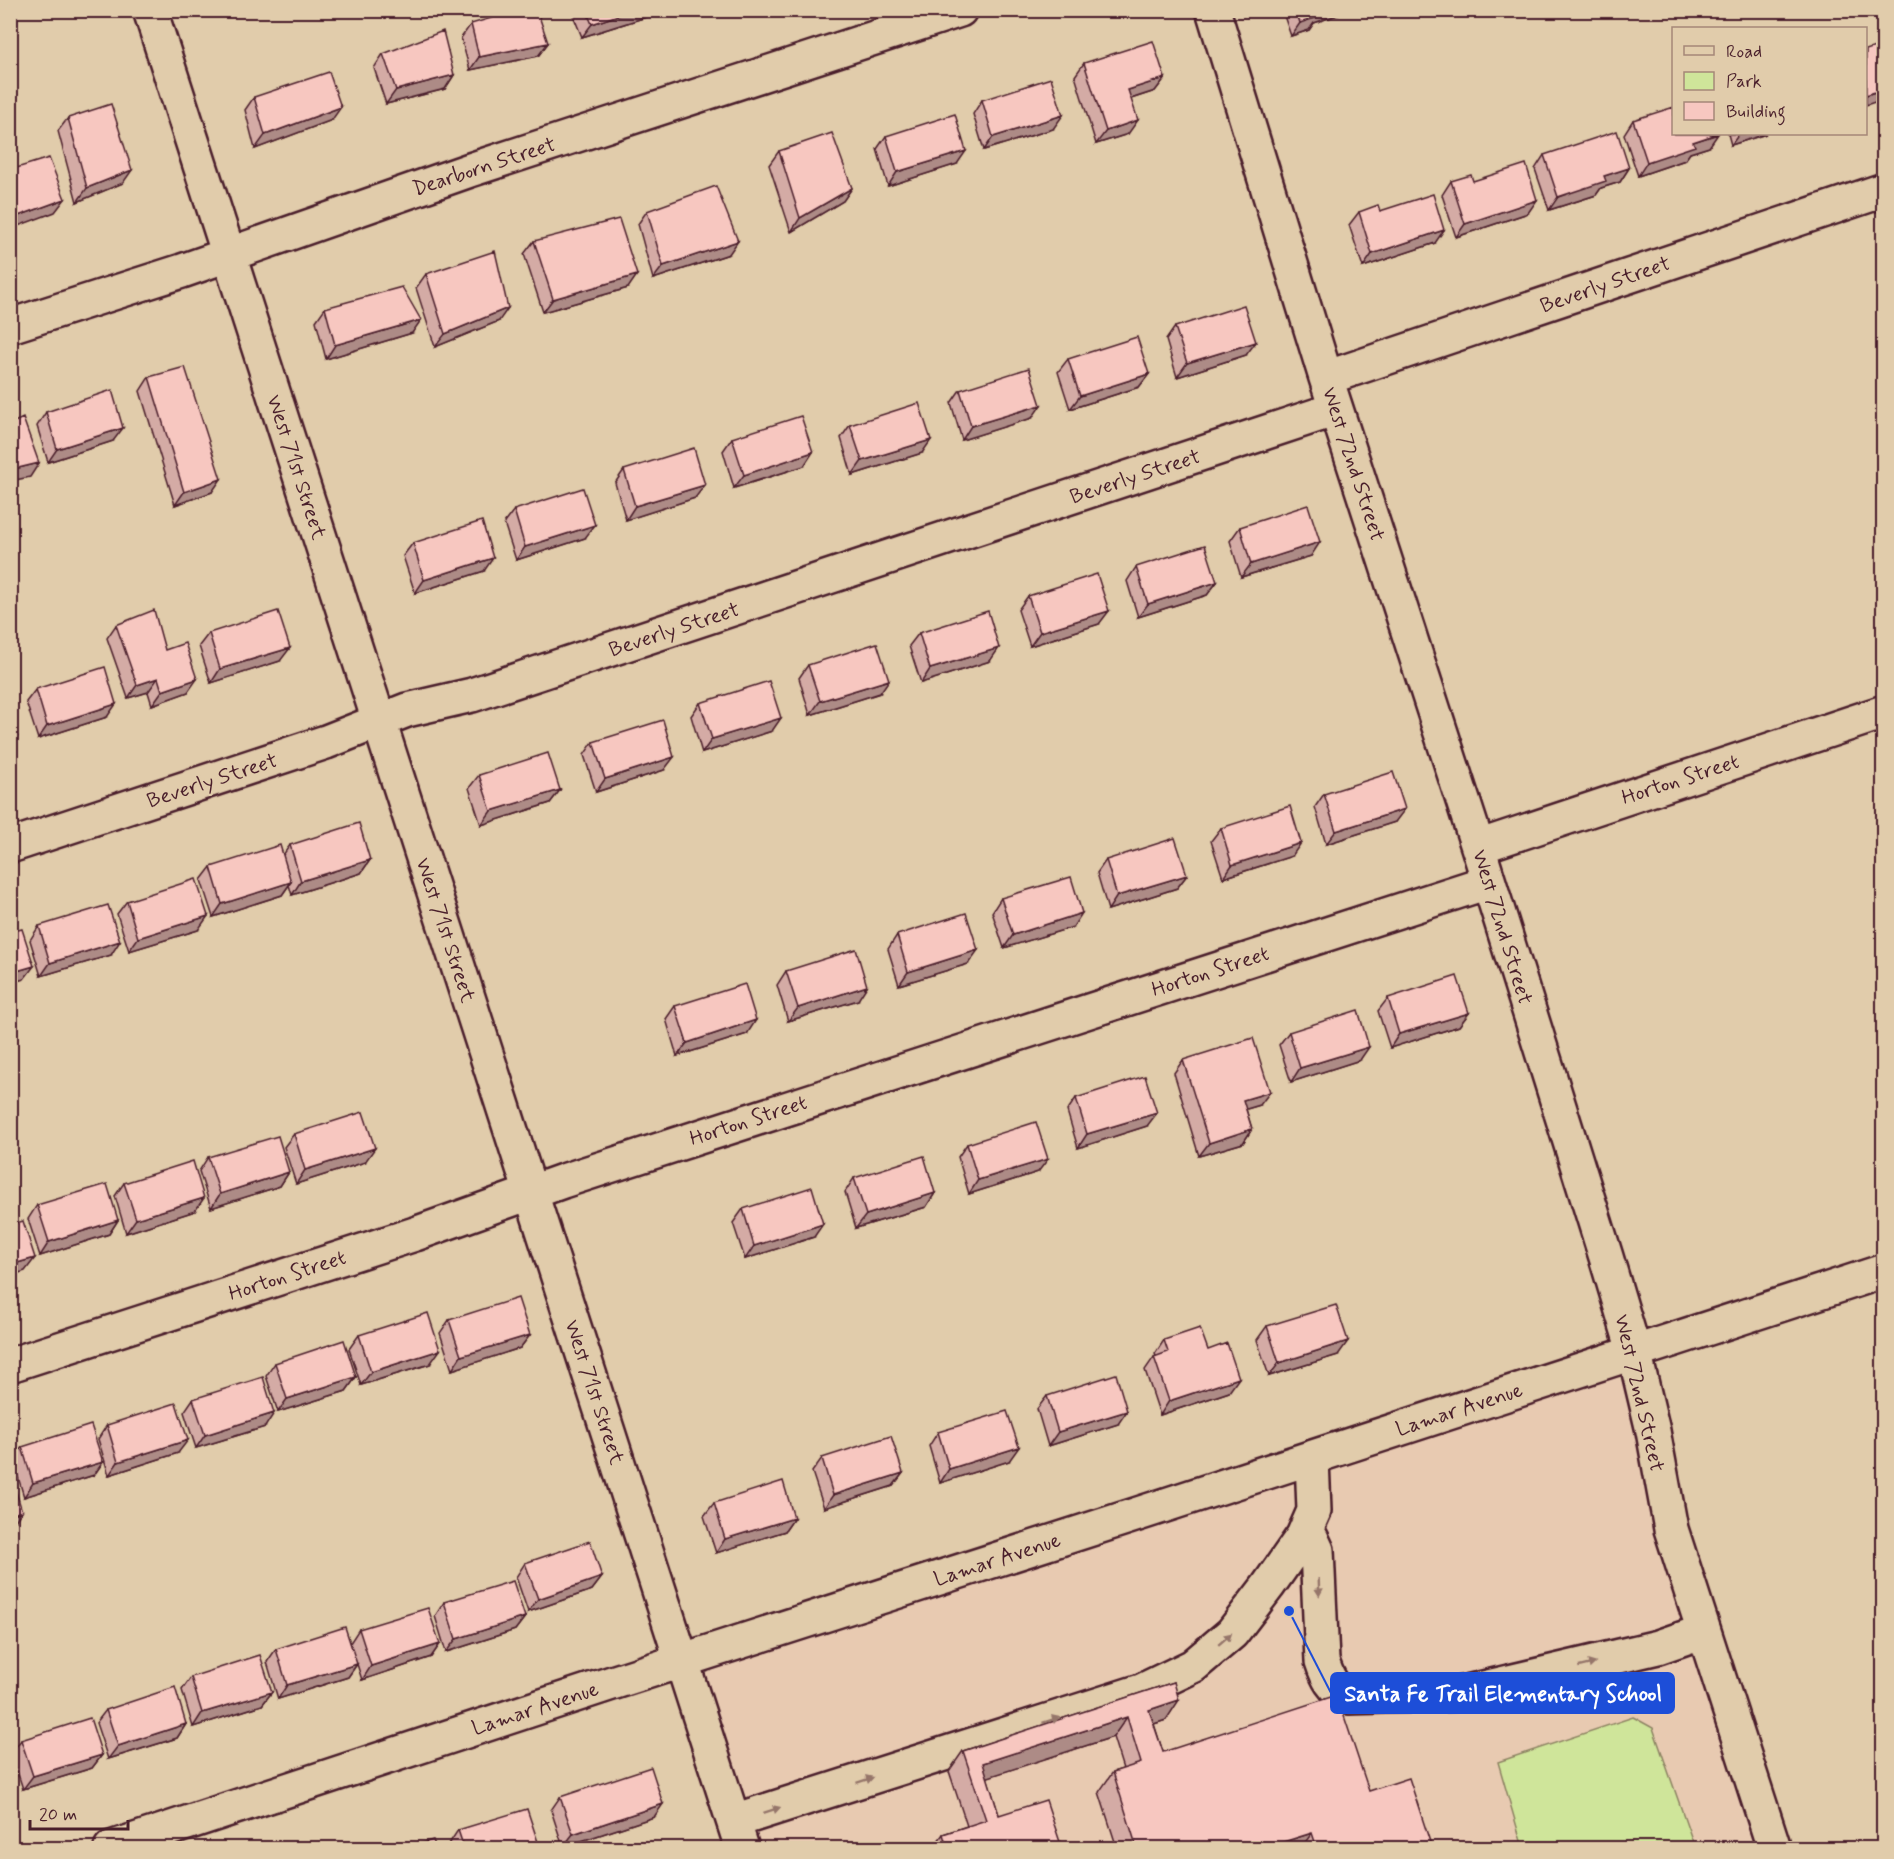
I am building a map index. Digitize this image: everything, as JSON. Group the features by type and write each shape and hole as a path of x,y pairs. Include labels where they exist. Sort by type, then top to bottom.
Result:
{"street":[{"name":"West 71st Street","path":"150,10 738,1835"},
{"name":"Dearborn Street","path":"10,326 229,254 470,170 960,10"},
{"name":"West 72nd Street","path":"1213,10 1326,378 1478,847 1634,1351 1653,1431 1671,1529 1774,1848"},
{"name":"Beverly Street","path":"1326,378 1884,190"},
{"name":"Beverly Street","path":"10,846 326,742 407,710 472,695 1336,409"},
{"name":"Horton Street","path":"1478,847 1884,712"},
{"name":"Horton Street","path":"10,1365 1078,1013 1488,882"},
{"name":"Lamar Avenue","path":"111,1848 1884,1271"},
{"path":"738,1835 1161,1684 1193,1666 1232,1633 1303,1536 1314,1511 1312,1458"},
{"path":"1303,1536 1312,1539 1317,1550 1322,1661 1326,1675 1337,1692 1349,1696 1458,1694 1658,1647 1704,1632"}],"shaded area":[{"path":"1615,1373 1632,1395 1763,1848 754,1848 699,1675"}],"green space":[{"path":"1633,1717 1653,1728 1695,1848 1523,1848 1498,1762"}],"building":[{"path":"519,10 537,10 548,43 479,57 471,24"},
{"path":"586,10 633,10 592,24"},
{"path":"1296,10 1322,10 1317,12 1318,17 1300,23"},
{"path":"443,31 454,75 396,90 383,54"},
{"path":"1153,41 1165,78 1128,90 1138,120 1106,131 1084,63"},
{"path":"1884,44 1884,89 1867,95 1867,50"},
{"path":"329,72 341,107 265,135 254,97"},
{"path":"1051,78 1063,115 993,137 982,100"},
{"path":"111,104 132,170 87,188 68,118"},
{"path":"1672,108 1672,135 1714,135 1693,142 1695,146 1647,162 1633,120"},
{"path":"955,114 966,151 897,172 886,136"},
{"path":"1617,131 1629,168 1604,176 1606,181 1558,197 1544,155"},
{"path":"832,133 852,188 800,218 779,151"},
{"path":"49,158 65,199 10,219 10,170"},
{"path":"1526,164 1537,200 1465,224 1451,181 1471,175 1473,181"},
{"path":"716,186 738,241 663,266 647,211"},
{"path":"1433,194 1444,230 1372,254 1359,212 1378,205 1380,211"},
{"path":"619,219 637,275 553,299 534,241"},
{"path":"495,251 508,308 445,334 426,274"},
{"path":"402,287 421,320 335,345 325,308"},
{"path":"1244,305 1256,342 1187,363 1175,327"},
{"path":"1137,337 1149,374 1080,396 1068,359"},
{"path":"185,367 221,479 184,492 149,377"},
{"path":"1029,368 1041,405 971,426 960,390"},
{"path":"112,390 123,428 57,449 46,412"},
{"path":"919,403 931,440 862,461 850,425"},
{"path":"801,416 813,452 744,475 732,438"},
{"path":"23,418 39,463 10,470 10,424"},
{"path":"694,448 705,485 635,506 624,470"},
{"path":"583,488 595,525 525,547 514,510"},
{"path":"1308,505 1320,542 1251,564 1240,527"},
{"path":"482,521 493,558 424,580 413,543"},
{"path":"1205,545 1217,582 1148,604 1136,567"},
{"path":"1097,574 1109,611 1040,632 1028,596"},
{"path":"154,610 165,650 185,643 197,679 162,691 158,678 137,685 116,625"},
{"path":"278,611 290,648 220,669 209,633"},
{"path":"988,611 999,648 930,669 919,633"},
{"path":"877,643 889,680 820,701 808,665"},
{"path":"105,667 116,704 47,726 36,689"},
{"path":"769,681 781,718 712,739 700,703"},
{"path":"10,716 17,737 10,739"},
{"path":"663,720 674,757 605,779 593,742"},
{"path":"548,753 560,790 491,811 479,775"},
{"path":"1393,772 1405,809 1336,831 1324,794"},
{"path":"1290,806 1301,843 1232,865 1221,828"},
{"path":"359,823 370,860 301,881 290,845"},
{"path":"1175,838 1187,875 1117,896 1106,860"},
{"path":"280,845 291,882 222,904 211,867"},
{"path":"1071,877 1082,913 1013,935 1001,898"},
{"path":"196,879 208,916 138,938 127,901"},
{"path":"108,905 120,941 50,963 39,926"},
{"path":"966,913 978,950 908,972 897,935"},
{"path":"22,929 34,966 10,973 10,932"},
{"path":"856,949 867,986 798,1008 786,971"},
{"path":"1457,976 1469,1013 1399,1034 1388,998"},
{"path":"745,984 756,1020 687,1043 675,1006"},
{"path":"1358,1010 1369,1047 1300,1068 1289,1032"},
{"path":"1253,1038 1270,1092 1243,1100 1252,1129 1209,1143 1183,1060"},
{"path":"1145,1076 1157,1113 1087,1134 1076,1098"},
{"path":"363,1112 375,1148 305,1170 294,1134"},
{"path":"1036,1122 1048,1159 978,1180 967,1144"},
{"path":"278,1136 289,1172 220,1194 208,1157"},
{"path":"924,1156 935,1193 866,1215 854,1178"},
{"path":"193,1161 204,1198 136,1219 124,1183"},
{"path":"107,1184 118,1220 49,1242 37,1205"},
{"path":"812,1187 823,1224 754,1246 743,1209"},
{"path":"23,1221 35,1258 10,1265 10,1225"},
{"path":"518,1298 530,1335 461,1356 449,1320"},
{"path":"1336,1305 1348,1341 1279,1363 1267,1326"},
{"path":"428,1313 440,1350 371,1372 359,1335"},
{"path":"1200,1328 1208,1350 1227,1343 1239,1378 1169,1401 1154,1357 1168,1352 1164,1340"},
{"path":"344,1340 356,1377 287,1399 275,1363"},
{"path":"1116,1374 1127,1411 1058,1432 1047,1396"},
{"path":"263,1377 274,1413 205,1435 193,1399"},
{"path":"176,1403 188,1440 118,1462 107,1425"},
{"path":"1007,1411 1019,1447 949,1469 938,1432"},
{"path":"91,1425 103,1462 33,1483 22,1447"},
{"path":"891,1436 903,1473 833,1495 822,1458"},
{"path":"10,1472 22,1511 10,1515"},
{"path":"783,1481 794,1518 725,1539 714,1503"},
{"path":"590,1541 602,1577 538,1599 525,1563"},
{"path":"513,1581 525,1617 456,1639 444,1602"},
{"path":"428,1608 440,1644 371,1666 359,1629"},
{"path":"345,1627 357,1664 287,1685 276,1649"},
{"path":"260,1655 272,1692 202,1713 191,1677"},
{"path":"1174,1682 1179,1700 1149,1710 1163,1752 1337,1695 1369,1791 1409,1778 1432,1848 1317,1848 1312,1833 1264,1848 1124,1848 1136,1845 1113,1772 1141,1763 1127,1717 983,1763 999,1815 1046,1800 1062,1848 947,1848 943,1834 986,1820 963,1751"},
{"path":"175,1687 186,1724 118,1746 106,1710"},
{"path":"90,1718 102,1755 33,1776 21,1740"},
{"path":"10,1760 16,1777 10,1779"},
{"path":"651,1767 663,1804 573,1834 560,1797"},
{"path":"527,1809 539,1845 528,1848 464,1848 458,1830"},
{"path":"433,1840 436,1848 406,1848"}],"place":[{"name":"Santa Fe Trail Elementary School","path":"1289,1611"}]}
